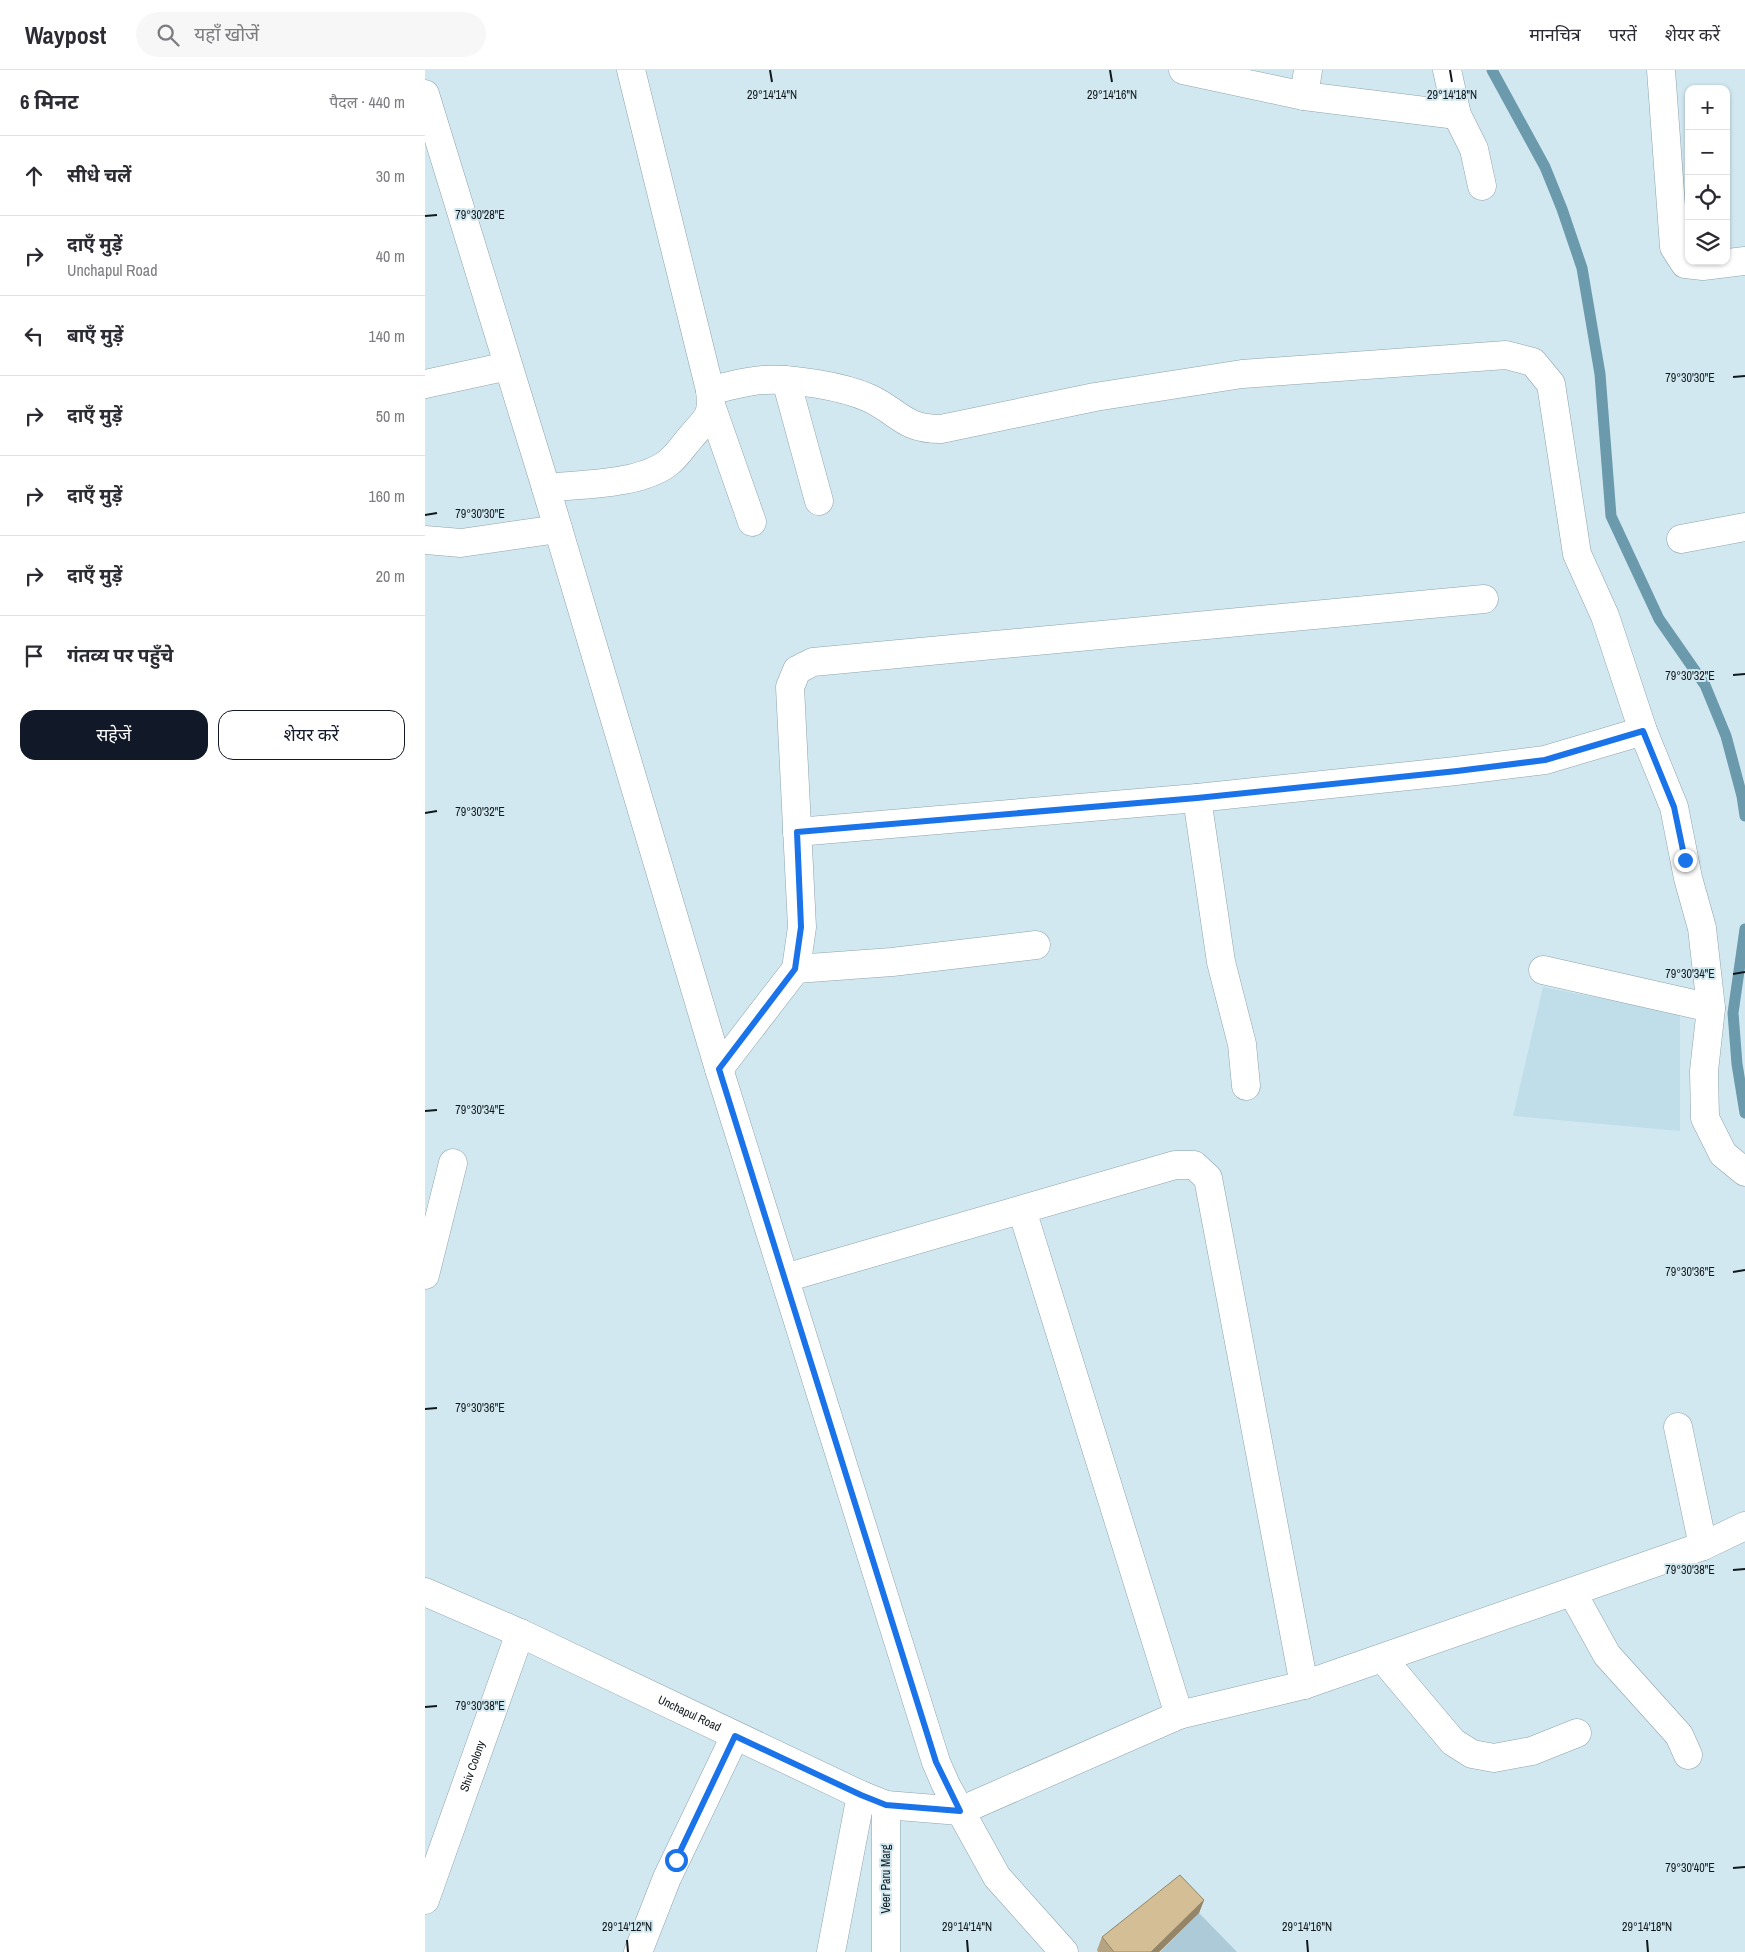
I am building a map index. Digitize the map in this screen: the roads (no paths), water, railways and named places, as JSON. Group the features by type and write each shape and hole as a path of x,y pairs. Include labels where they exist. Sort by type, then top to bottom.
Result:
{"street":[{"path":"631,70 711,399 752,522"},
{"path":"1183,70 1306,83 1457,114"},
{"path":"1447,70 1457,114 1474,149 1482,186"},
{"path":"1661,70 1674,247 1685,264 1703,266 1745,261"},
{"path":"425,94 558,529 719,1069 936,1762 960,1811 997,1877 1064,1952"},
{"path":"711,399 761,380 786,380 853,392 870,398 912,426 941,429 1095,397 1241,374 1506,355 1533,362 1551,384 1577,554 1605,616 1643,731 1674,807 1688,878 1702,928 1711,1008 1704,1071 1705,1118 1723,1154 1745,1172"},
{"path":"425,384 508,366"},
{"path":"786,380 819,502"},
{"path":"545,488 633,479 654,472 670,462 707,419 711,399"},
{"path":"1681,539 1745,527"},
{"path":"425,540 461,543 558,529"},
{"path":"719,1069 795,969 801,927 790,687 797,670 813,662 1484,599"},
{"path":"797,832 1197,798 1457,771 1545,760 1643,731"},
{"path":"1197,798 1221,962 1242,1044 1246,1086"},
{"path":"795,969 892,962 1036,944"},
{"path":"1543,970 1711,1008"},
{"path":"425,1275 453,1162"},
{"path":"785,1278 1175,1165 1194,1165 1208,1178 1304,1685"},
{"path":"1022,1210 1179,1715"},
{"path":"1678,1427 1703,1546"},
{"path":"960,1811 1179,1715 1304,1685 1383,1659 1703,1546 1745,1526"},
{"name":"Unchapul Road","path":"425,1592 519,1633 861,1795 886,1805 960,1811"},
{"path":"1572,1592 1607,1655 1679,1735 1688,1755"},
{"name":"Shiv Colony","path":"425,1900 519,1633"},
{"path":"1383,1659 1453,1742 1472,1754 1493,1758 1532,1751 1577,1733"},
{"path":"638,1952 667,1878 735,1736"},
{"path":"831,1952 861,1795"},
{"name":"Veer Paru Marg","path":"886,1805 886,1952"}],"waterway":[{"path":"1492,70 1545,167 1562,209 1582,268 1600,374 1611,516 1659,619 1705,685 1726,736 1742,796 1745,816"},
{"path":"1745,929 1733,1013 1737,1064 1745,1113"}]}
